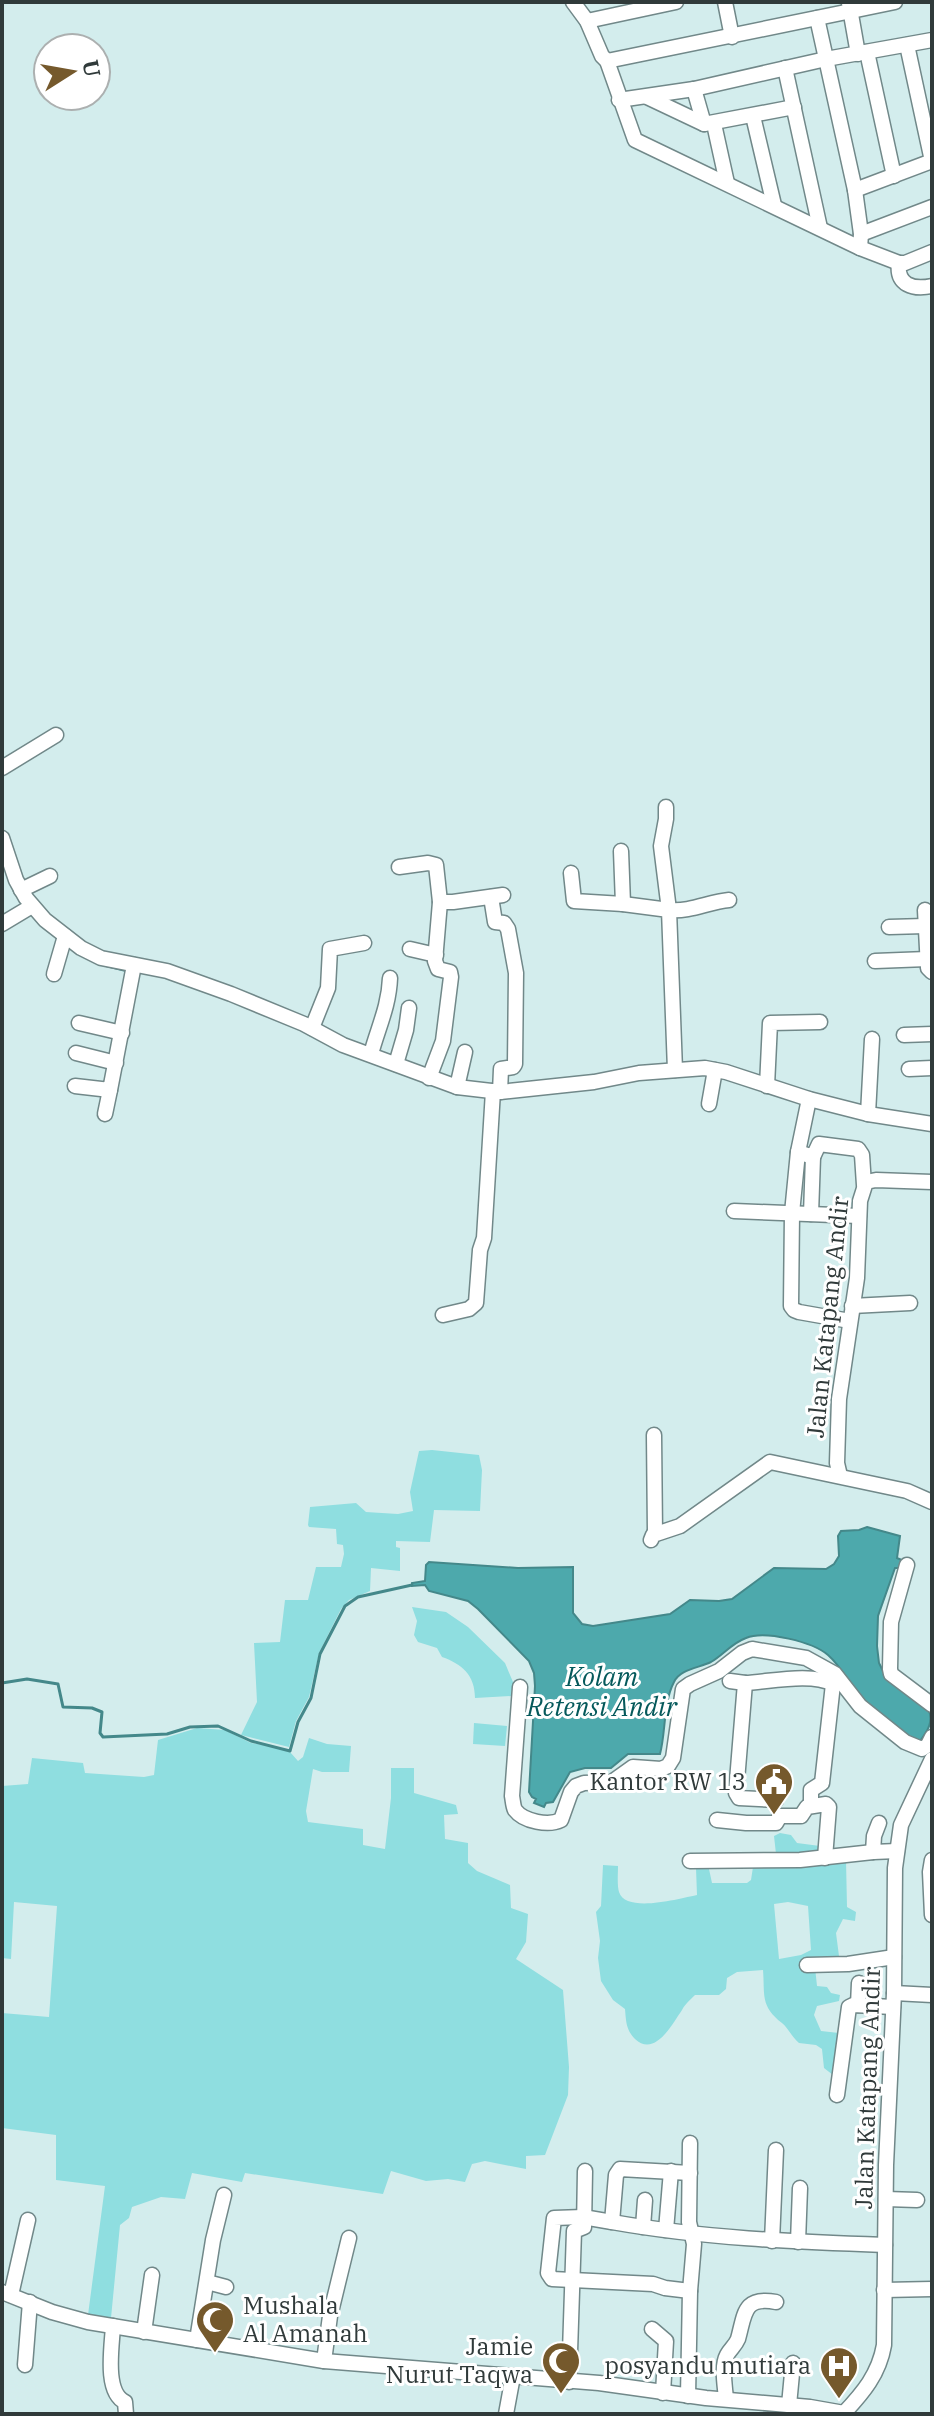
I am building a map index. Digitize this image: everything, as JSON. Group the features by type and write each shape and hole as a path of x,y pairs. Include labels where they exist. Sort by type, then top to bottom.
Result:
{"street":[{"path":"573,2 587,21 607,61 635,140 820,228 860,241 899,263 932,252"},
{"path":"587,21 676,2"},
{"path":"725,2 732,37"},
{"path":"607,61 817,18 850,6 895,2"},
{"path":"850,6 894,176"},
{"path":"817,18 855,190 860,241"},
{"path":"619,100 694,89 826,59 932,40"},
{"path":"855,190 932,161 927,116 907,45"},
{"path":"785,68 820,228"},
{"path":"694,89 709,124 727,183"},
{"path":"647,97 709,124 794,107"},
{"path":"753,116 774,205"},
{"path":"860,241 932,207"},
{"path":"899,263 898,274 902,282 919,288 932,286"},
{"path":"2,768 56,735"},
{"path":"666,807 661,846 669,910 675,1070"},
{"path":"2,838 30,907 65,939 101,958 133,969 167,971 312,1028 343,1045 457,1087 495,1093 675,1070 714,1073 750,1079 808,1102 932,1124"},
{"path":"621,851 623,904"},
{"path":"399,867 428,863 436,865 440,902 436,955 438,969 450,972 451,977 443,1041 429,1078"},
{"path":"571,873 574,901 669,910 703,907 715,901 729,900"},
{"path":"21,890 50,876"},
{"path":"440,902 497,896 495,922 504,923 508,929 516,973 515,1064 501,1069 495,1093 476,1303 469,1309 443,1315"},
{"path":"2,924 30,907"},
{"path":"875,961 930,966 925,910"},
{"path":"889,927 925,926"},
{"path":"54,974 65,939"},
{"path":"312,1028 328,988 330,949 364,943"},
{"path":"410,949 436,955"},
{"path":"105,1114 133,969"},
{"path":"371,1054 385,1014 390,978"},
{"path":"396,1064 409,1008"},
{"path":"767,1086 762,1023 820,1022"},
{"path":"79,1023 122,1033"},
{"path":"904,1035 932,1034"},
{"path":"868,1114 872,1039"},
{"path":"457,1087 465,1052"},
{"path":"76,1053 116,1063"},
{"path":"909,1069 932,1068"},
{"path":"709,1104 714,1073"},
{"path":"75,1086 110,1090"},
{"path":"808,1102 798,1152 792,1213 791,1306 799,1312 851,1313 910,1303"},
{"path":"811,1214 813,1157 819,1144 858,1149 862,1155 864,1185"},
{"path":"798,1152 813,1157"},
{"name":"Jalan Katapang Andir","path":"840,1476 837,1463 839,1399 857,1278 860,1201 864,1185 876,1180 932,1182"},
{"path":"734,1211 859,1216"},
{"path":"654,1435 653,1536 680,1526 770,1462 907,1491 932,1502"},
{"path":"907,1565 891,1622 890,1669 891,1674 932,1705"},
{"path":"520,1687 513,1808 542,1823 552,1824 561,1820 576,1786 612,1782 633,1767 661,1769 668,1766 673,1758 683,1689 719,1671 752,1649 806,1658 835,1674 860,1706 905,1742 922,1749 932,1737"},
{"path":"776,1800 739,1798 736,1793 737,1682 828,1680 833,1684 822,1783 811,1790 811,1805"},
{"name":"Jalan Katapang Andir","path":"844,2414 873,2378 884,2345 897,1851 901,1825 932,1759"},
{"path":"717,1820 776,1823 782,1815 801,1816 811,1805 826,1804 829,1807 825,1858"},
{"path":"873,1852 879,1823"},
{"path":"690,1861 825,1858 897,1851"},
{"path":"932,1860 932,1915"},
{"path":"807,1965 848,1964 894,1957"},
{"path":"858,2005 859,1983"},
{"path":"837,2095 851,2005 932,1995"},
{"path":"688,2396 694,2244 689,2222 690,2143"},
{"path":"772,2241 776,2150"},
{"path":"612,2222 617,2172 623,2169 690,2173"},
{"path":"569,2382 574,2231 584,2227 585,2171"},
{"path":"666,2230 671,2171"},
{"path":"798,2242 800,2188"},
{"path":"197,2340 213,2240 224,2195"},
{"path":"886,2199 917,2200"},
{"path":"643,2227 645,2200"},
{"path":"690,2291 653,2284 552,2279 548,2276 553,2220 556,2217 583,2217 666,2230 772,2241 885,2245"},
{"path":"28,2220 7,2294 88,2322 324,2361 599,2383 844,2414"},
{"path":"324,2361 330,2316 349,2238"},
{"path":"144,2332 152,2275"},
{"path":"207,2282 226,2287"},
{"path":"884,2290 932,2289"},
{"path":"726,2399 726,2356 736,2344 745,2311 756,2301 776,2302"},
{"path":"25,2365 30,2302"},
{"path":"113,2326 113,2382 126,2409"},
{"path":"652,2329 666,2341 663,2393"},
{"path":"789,2405 793,2363"},
{"path":"506,2414 513,2376"}],"shaded area":[{"path":"419,1451 479,1455 482,1470 480,1511 434,1510 430,1542 396,1541 396,1547 400,1548 400,1571 371,1568 370,1591 349,1600 341,1609 319,1653 309,1697 296,1721 289,1747 241,1735 257,1702 254,1643 280,1642 285,1600 308,1600 316,1567 341,1567 343,1545 337,1544 336,1529 309,1527 310,1507 356,1503 366,1512 398,1514 413,1511 410,1492"},
{"path":"412,1607 446,1612 468,1627 505,1663 513,1682 512,1696 475,1698 473,1683 466,1672 442,1657 437,1648 418,1642 414,1635 417,1621"},
{"path":"474,1723 507,1726 505,1746 473,1744"},
{"path":"197,1728 225,1730 251,1743 290,1752 298,1761 303,1757 309,1738 327,1744 351,1746 349,1772 313,1769 306,1811 308,1822 363,1829 363,1845 385,1849 391,1768 414,1768 414,1793 456,1805 458,1814 444,1815 445,1839 468,1843 468,1863 477,1871 510,1885 511,1908 528,1914 526,1942 516,1959 563,1990 568,2095 545,2155 526,2156 526,2169 485,2161 472,2164 465,2182 448,2179 426,2181 391,2171 383,2194 245,2173 242,2182 192,2173 185,2199 161,2197 132,2207 129,2218 120,2225 111,2318 88,2315 105,2186 56,2180 56,2135 2,2128 2,2013 49,2017 57,1906 14,1902 11,1959 2,1958 2,1786 28,1784 32,1758 83,1763 85,1773 154,1775 158,1740"},
{"path":"780,1833 791,1835 797,1843 820,1846 846,1860 847,1907 856,1912 855,1921 843,1919 836,1933 839,1956 814,1958 817,1986 827,1987 831,1993 840,1995 839,2001 817,2006 814,2015 821,2031 839,2033 833,2075 824,2068 822,2049 799,2043 770,2011 765,2000 763,1970 737,1972 727,1978 726,1989 719,1995 695,1995 663,2036 656,2042 642,2044 632,2036 625,2009 613,2000 601,1981 596,1912 601,1906 603,1865 618,1866 618,1889 624,1899 643,1903 667,1901 697,1895 696,1868 709,1869 712,1883 747,1883 751,1880 753,1867 777,1863 774,1836","holes":["788,1902 808,1906 811,1950 779,1959 774,1904"]}],"water":[{"name":"Kolam Retensi Andir","path":"867,1527 900,1536 897,1558 902,1560 900,1568 895,1568 878,1616 877,1646 884,1673 928,1708 929,1726 920,1741 897,1730 873,1711 838,1665 821,1650 788,1639 754,1636 741,1640 711,1662 677,1678 670,1690 660,1754 628,1754 611,1768 585,1768 570,1772 553,1802 546,1803 544,1807 534,1803 536,1799 529,1792 535,1686 529,1661 468,1601 429,1591 425,1585 412,1586 412,1583 425,1581 429,1562 518,1568 573,1567 573,1613 582,1624 593,1626 670,1614 690,1600 732,1599 774,1568 826,1569 839,1556 838,1536 841,1531"}],"waterway":[{"path":"104,965 128,971"},
{"path":"2,1683 27,1679 58,1684 63,1707 92,1708 102,1712 100,1733 103,1737 167,1734 190,1727 218,1726 251,1741 290,1751 298,1722 311,1698 320,1654 345,1606 358,1597 412,1585"}],"place":[{"name":"Kantor RW 13","path":"774,1816"},
{"name":"Mushala Al Amanah","path":"215,2354"},
{"name":"Jamie Nurut Taqwa","path":"561,2395"},
{"name":"posyandu mutiara","path":"839,2400"}]}
